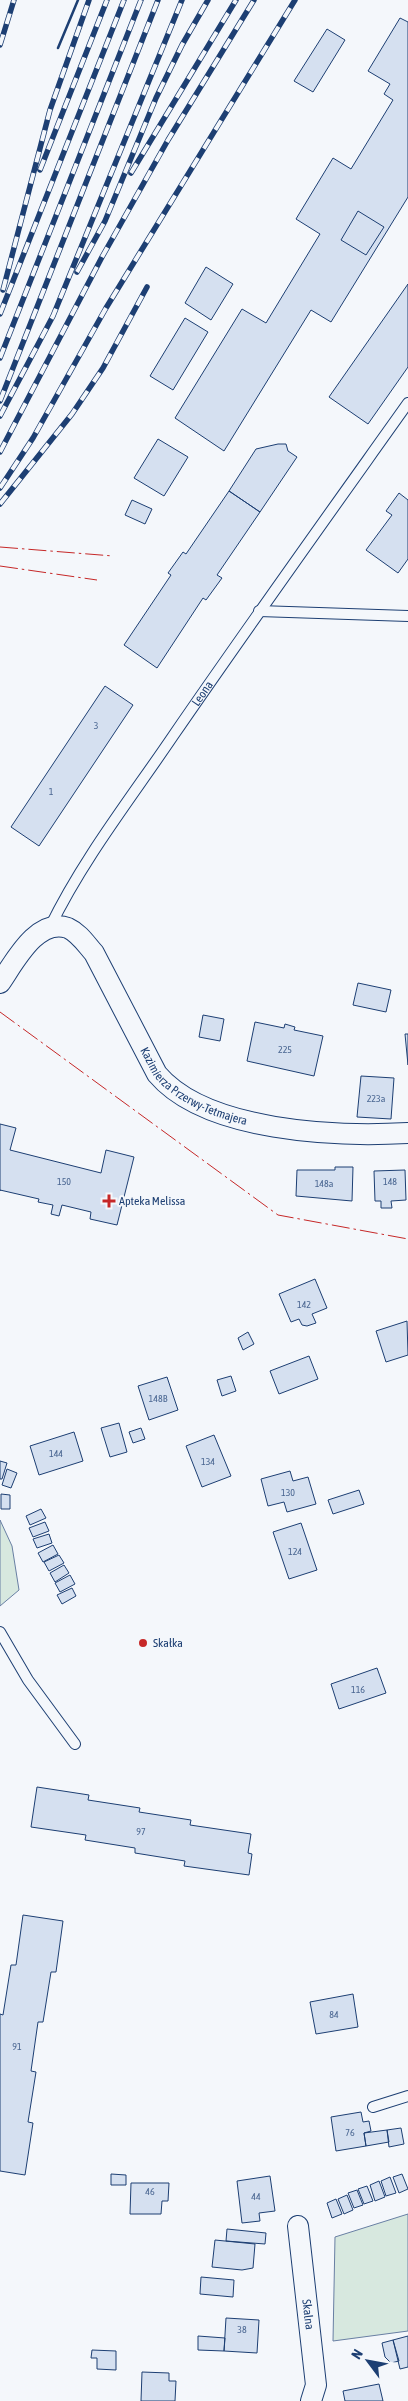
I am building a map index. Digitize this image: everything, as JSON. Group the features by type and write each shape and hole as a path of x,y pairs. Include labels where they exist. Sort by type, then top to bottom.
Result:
{"street":[{"name":"Leona","path":"0,983 34,938 50,927"},
{"name":"Kazimierza Przerwy-Tetmajera","path":"50,927 70,929 81,937 94,952 156,1074 172,1089 221,1114 267,1126 352,1135 408,1133"},
{"name":"Skalna","path":"298,2226 316,2386 311,2401"}],"lane":[{"name":"Leona","path":"50,927 64,898 120,813 259,611 408,403"},
{"path":"259,611 408,616"},
{"path":"0,1632 28,1680 75,1744"},
{"path":"373,2107 408,2096"}],"shaded area":[{"path":"0,1520 12,1546 19,1590 0,1606"},
{"path":"408,2214 408,2331 333,2341 335,2237"}],"building":[{"path":"400,18 408,22 408,197 331,322 311,310 224,451 175,418 242,309 266,323 320,234 296,219 333,158 351,169 393,100 384,94 390,84 368,71"},
{"path":"327,29 345,40 313,92 294,81"},
{"path":"358,211 384,227 366,255 341,240"},
{"path":"206,267 233,284 211,320 185,303"},
{"path":"408,284 408,367 368,424 329,397"},
{"path":"185,318 208,332 173,390 150,376"},
{"path":"158,439 188,457 164,496 134,478"},
{"path":"286,444 288,451 297,457 260,512 229,491 256,449"},
{"path":"229,491 260,512 217,575 222,578 206,600 203,598 157,668 124,645 171,575 168,573 183,552 186,554"},
{"path":"399,493 408,500 408,559 398,573 366,550 392,515 386,511"},
{"path":"132,500 152,509 145,524 125,515"},
{"path":"105,686 133,705 39,846 11,827"},
{"path":"358,983 391,990 386,1012 353,1005"},
{"path":"203,1015 224,1019 220,1041 199,1037"},
{"path":"255,1022 284,1028 285,1024 295,1027 294,1030 323,1036 314,1076 247,1061"},
{"path":"405,1034 408,1034 408,1065"},
{"path":"361,1076 394,1078 391,1119 357,1117"},
{"path":"0,1124 16,1128 10,1150 101,1173 106,1150 134,1157 117,1225 90,1219 91,1212 62,1205 59,1216 51,1214 53,1205 38,1202 39,1199 0,1190"},
{"path":"335,1167 353,1167 352,1201 296,1196 297,1170 335,1170"},
{"path":"405,1170 406,1200 391,1201 392,1208 381,1208 381,1201 375,1201 374,1171"},
{"path":"315,1279 327,1308 312,1314 316,1323 307,1326 302,1325 299,1319 291,1322 279,1294"},
{"path":"407,1321 408,1355 386,1362 376,1331"},
{"path":"248,1332 254,1344 243,1350 238,1338"},
{"path":"309,1356 318,1379 279,1394 270,1371"},
{"path":"231,1376 236,1391 222,1396 217,1380"},
{"path":"167,1377 178,1410 149,1420 138,1386"},
{"path":"119,1423 127,1452 110,1457 101,1428"},
{"path":"141,1428 145,1439 133,1443 129,1432"},
{"path":"74,1432 83,1461 39,1475 30,1446"},
{"path":"214,1435 231,1476 202,1487 186,1446"},
{"path":"0,1461 7,1463 2,1479 0,1479"},
{"path":"7,1469 17,1473 11,1488 2,1485"},
{"path":"290,1471 293,1481 308,1477 316,1504 287,1512 284,1502 268,1506 261,1479"},
{"path":"359,1490 364,1504 333,1514 328,1500"},
{"path":"1,1494 10,1495 10,1509 1,1509"},
{"path":"41,1509 46,1518 30,1525 26,1516"},
{"path":"45,1522 49,1531 33,1537 29,1528"},
{"path":"301,1523 317,1570 289,1579 273,1532"},
{"path":"49,1534 52,1543 37,1548 33,1539"},
{"path":"53,1545 58,1554 43,1562 38,1553"},
{"path":"59,1555 64,1563 49,1571 44,1562"},
{"path":"64,1565 69,1573 55,1582 50,1573"},
{"path":"70,1575 75,1584 60,1592 55,1583"},
{"path":"72,1588 76,1596 62,1604 57,1595"},
{"path":"377,1668 386,1693 339,1709 331,1684"},
{"path":"37,1787 89,1795 88,1800 140,1808 139,1812 191,1820 190,1825 251,1834 248,1853 252,1854 249,1875 184,1866 185,1861 135,1853 135,1848 85,1840 86,1835 31,1827"},
{"path":"23,1915 63,1921 56,1972 51,1972 43,2022 38,2022 31,2071 36,2072 28,2122 33,2123 25,2175 0,2171 0,2014 3,2015 11,1965 16,1965"},
{"path":"353,1994 358,2027 316,2034 310,2002"},
{"path":"361,2112 363,2122 369,2121 371,2131 364,2133 366,2146 336,2151 331,2117"},
{"path":"401,2128 404,2144 389,2147 387,2130"},
{"path":"387,2130 389,2142 366,2146 364,2133"},
{"path":"111,2174 126,2175 126,2185 111,2185"},
{"path":"402,2174 408,2189 399,2193 393,2177"},
{"path":"270,2176 275,2211 259,2213 260,2221 242,2223 237,2181"},
{"path":"390,2177 396,2193 386,2196 381,2181"},
{"path":"379,2181 385,2197 375,2201 370,2185"},
{"path":"131,2183 169,2183 168,2201 162,2201 161,2214 130,2214"},
{"path":"367,2186 373,2201 364,2204 358,2189"},
{"path":"357,2190 363,2205 354,2208 348,2193"},
{"path":"347,2195 353,2210 344,2214 338,2199"},
{"path":"336,2199 342,2214 332,2218 327,2203"},
{"path":"227,2229 266,2233 265,2244 226,2241"},
{"path":"215,2240 255,2244 253,2268 242,2270 212,2267"},
{"path":"201,2277 234,2280 233,2297 200,2294"},
{"path":"226,2318 259,2320 257,2353 224,2351"},
{"path":"198,2336 225,2338 224,2351 198,2350"},
{"path":"408,2336 408,2367 400,2369 393,2340"},
{"path":"393,2340 399,2361 391,2363 385,2357 382,2343"},
{"path":"92,2350 116,2351 116,2370 97,2369 97,2358 91,2358"},
{"path":"142,2372 169,2373 169,2381 176,2381 175,2401 141,2401"},
{"path":"379,2384 383,2401 345,2401 343,2391"}],"railway":[{"path":"0,45 14,0"},
{"path":"3,290 50,110 89,0"},
{"path":"40,170 107,0"},
{"path":"0,314 124,0"},
{"path":"0,358 141,0"},
{"path":"0,401 158,0"},
{"path":"0,416 53,316 182,0"},
{"path":"77,272 105,221 156,98 182,45 208,0"},
{"path":"131,173 236,0"},
{"path":"0,452 102,257 168,140 254,0"},
{"path":"0,488 33,438 106,308 295,0"},
{"path":"0,504 72,414 103,368 147,287"}],"wall":[{"path":"58,48 78,0"}],"power":[{"path":"0,547 113,556"},
{"path":"0,566 97,580"},
{"path":"0,1012 278,1215 408,1239"}],"place":[{"name":"Apteka Melissa","path":"109,1201"},
{"name":"Skałka","path":"143,1643"}]}
